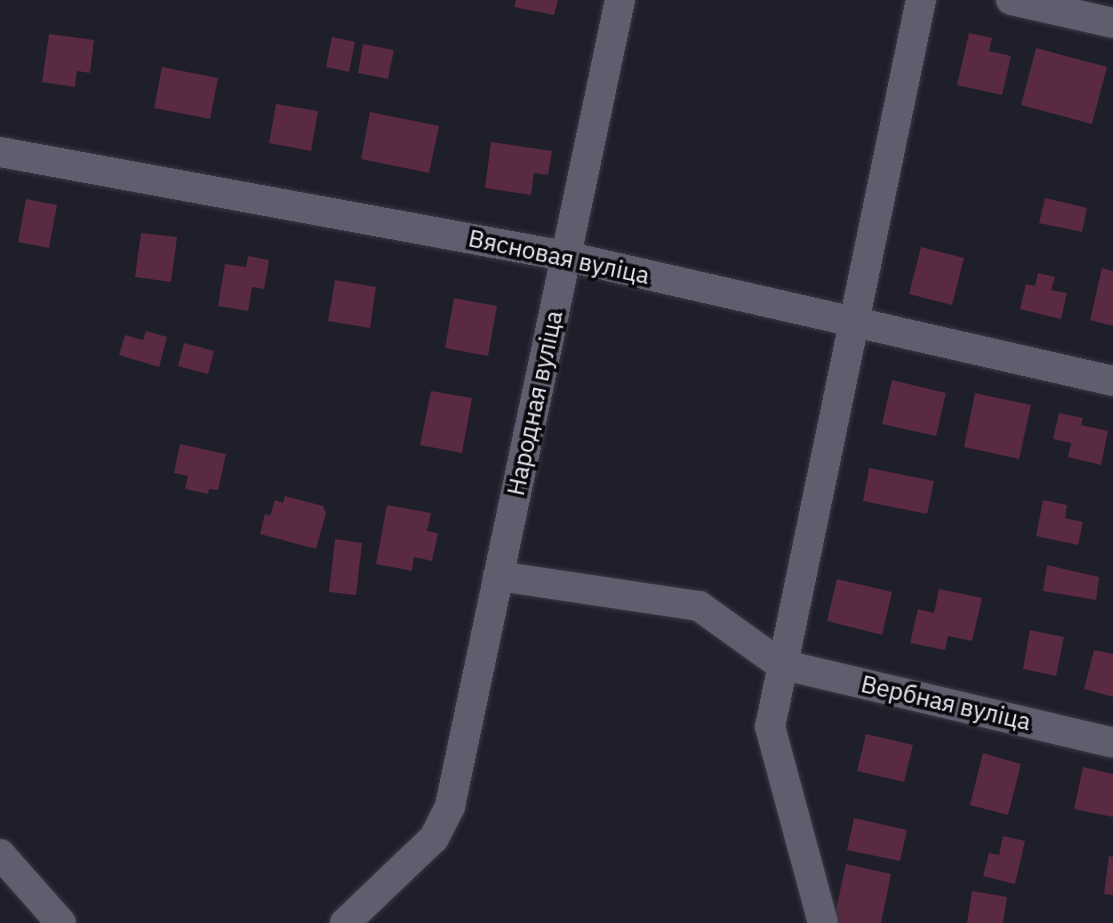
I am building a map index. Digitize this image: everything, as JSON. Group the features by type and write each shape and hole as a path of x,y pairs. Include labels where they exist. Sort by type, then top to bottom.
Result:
{"street":[{"name":"Народная вуліца","path":"345,923 434,838 450,806 620,0"},
{"path":"823,923 770,727 780,664 920,0"},
{"path":"1011,0 1113,23"},
{"name":"Вясновая вуліца","path":"0,152 565,256 1113,381"},
{"path":"498,576 699,606 780,664"},
{"name":"Вербная вуліца","path":"780,664 1113,743"},
{"path":"0,854 61,923"}],"building":[{"path":"516,0 558,0 554,15 514,7"},
{"path":"969,33 992,38 989,51 1011,56 1002,95 957,85"},
{"path":"49,34 94,40 90,73 77,71 75,87 42,82"},
{"path":"332,37 355,42 349,72 326,67"},
{"path":"363,44 394,50 388,79 358,73"},
{"path":"1036,48 1107,67 1092,124 1021,105"},
{"path":"162,67 218,78 210,119 154,108"},
{"path":"276,104 318,111 311,151 269,143"},
{"path":"370,112 439,126 429,173 361,159"},
{"path":"491,142 552,151 548,175 534,173 531,195 485,188"},
{"path":"1045,198 1087,208 1082,232 1039,223"},
{"path":"26,199 57,205 49,248 18,242"},
{"path":"141,233 177,237 171,282 135,277"},
{"path":"921,247 964,258 952,305 909,294"},
{"path":"248,256 269,260 264,289 252,287 248,311 218,306 225,264 246,267"},
{"path":"1102,268 1113,271 1113,326 1090,320"},
{"path":"1038,273 1055,277 1051,290 1067,293 1061,319 1020,309 1026,284 1035,286"},
{"path":"335,280 376,287 370,328 328,321"},
{"path":"454,298 497,306 488,356 445,348"},
{"path":"146,331 167,337 159,367 119,355 125,335 143,340"},
{"path":"184,343 214,351 208,374 178,366"},
{"path":"892,380 946,393 936,436 882,424"},
{"path":"431,391 472,398 462,453 420,445"},
{"path":"975,393 1031,405 1019,459 964,447"},
{"path":"1059,413 1083,418 1081,425 1108,431 1101,465 1068,457 1071,443 1053,439"},
{"path":"180,444 226,454 218,490 209,489 208,494 185,489 188,476 174,473"},
{"path":"869,468 934,481 927,514 863,501"},
{"path":"285,496 323,506 326,513 316,549 260,534 265,514 270,516 275,500 283,503"},
{"path":"1043,500 1067,505 1065,518 1083,522 1078,545 1036,536"},
{"path":"387,505 431,513 427,531 438,533 432,561 414,557 412,571 376,564"},
{"path":"335,539 362,543 356,595 329,592"},
{"path":"1047,565 1099,577 1096,600 1043,591"},
{"path":"837,579 892,592 882,635 827,621"},
{"path":"939,589 982,598 972,641 948,636 945,650 910,643 918,609 934,613"},
{"path":"1030,630 1064,637 1056,676 1023,669"},
{"path":"1094,650 1113,654 1113,697 1084,689"},
{"path":"866,734 913,745 904,782 857,771"},
{"path":"983,753 1021,764 1008,815 970,805"},
{"path":"1083,767 1113,774 1113,817 1074,809"},
{"path":"854,818 907,830 900,861 847,850"},
{"path":"1003,836 1025,841 1015,884 983,876 989,853 999,855"},
{"path":"1109,856 1113,857 1113,895 1104,894"},
{"path":"846,864 891,874 881,923 833,923"},
{"path":"972,891 1007,897 1003,923 967,923"}]}
